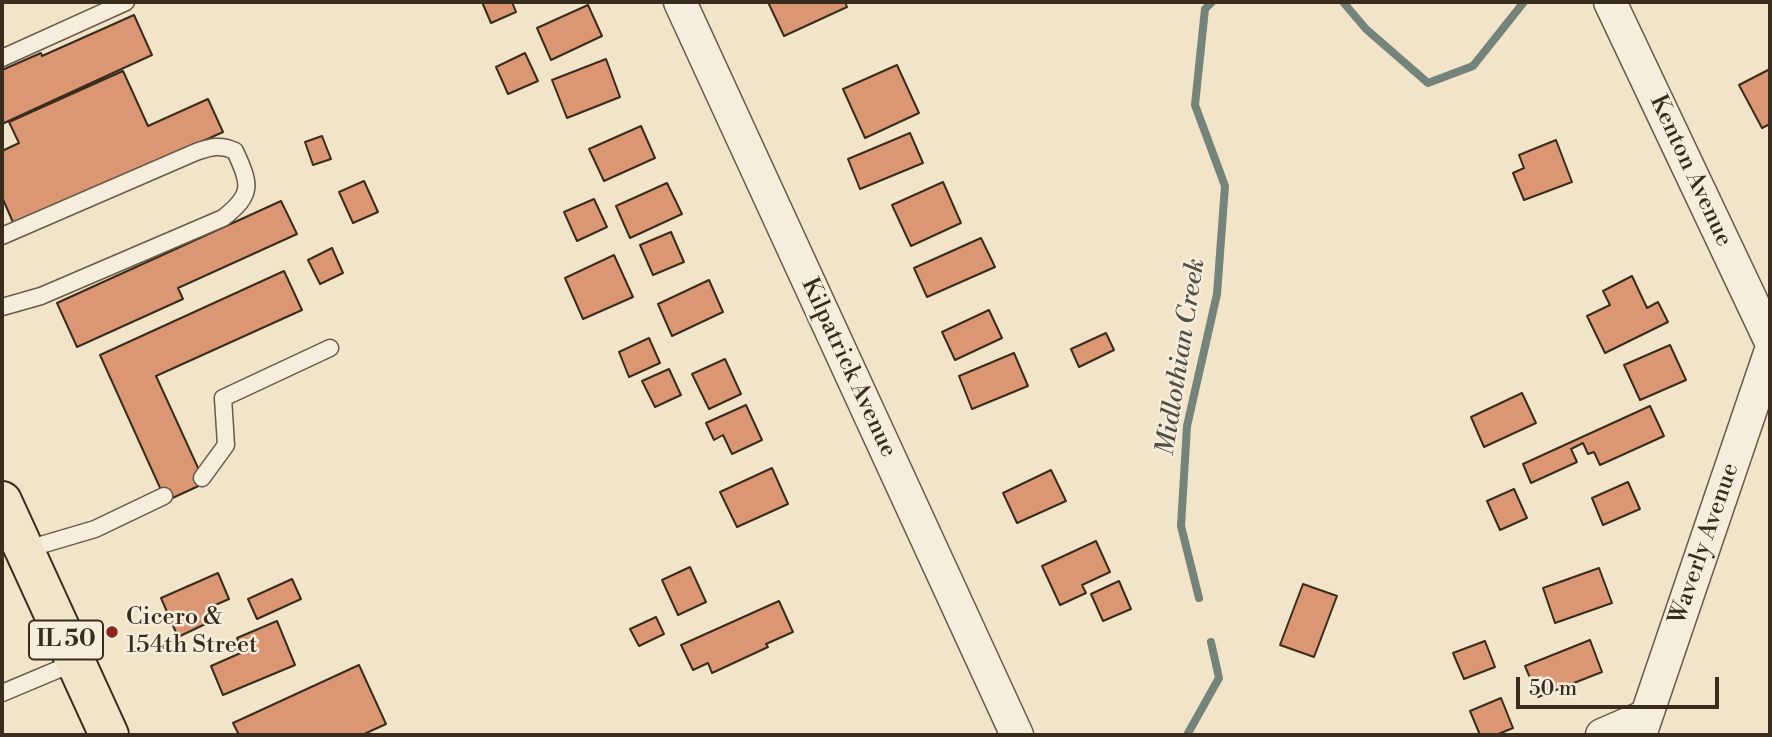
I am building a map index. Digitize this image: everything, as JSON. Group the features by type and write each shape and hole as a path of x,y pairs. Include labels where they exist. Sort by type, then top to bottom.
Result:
{"main road":[{"name":"IL 50","path":"2,500 16,549 76,662 109,735"}],"street":[{"name":"Kilpatrick Avenue","path":"680,2 1017,735"},
{"name":"Kenton Avenue","path":"1610,2 1770,340"},
{"name":"Waverly Avenue","path":"1643,725 1770,353"},
{"path":"1602,735 1643,725"}],"lane":[{"path":"2,58 126,2"},
{"path":"2,236 214,146 235,150 246,175 247,188 239,205 223,218 41,296 2,307"},
{"path":"202,478 226,445 223,398 330,348"},
{"path":"16,549 95,529 164,496"},
{"path":"2,693 76,662"}],"building":[{"path":"482,2 512,2 516,12 491,23"},
{"path":"768,2 845,2 847,7 784,36"},
{"path":"588,5 602,36 551,60 537,28"},
{"path":"134,15 152,55 2,124 2,70 41,53 42,56"},
{"path":"525,53 538,81 508,94 496,67"},
{"path":"606,59 620,97 567,118 552,80"},
{"path":"897,65 919,113 865,138 843,89"},
{"path":"1770,69 1770,124 1762,128 1739,85"},
{"path":"123,71 148,126 208,99 223,132 15,227 2,197 2,151 19,143 9,122"},
{"path":"641,126 655,158 604,181 589,149"},
{"path":"910,133 923,163 860,189 848,159"},
{"path":"322,136 331,159 313,165 305,142"},
{"path":"1556,140 1572,182 1524,200 1513,173 1524,168 1519,155"},
{"path":"364,181 378,212 353,223 339,192"},
{"path":"943,182 961,223 911,246 892,205"},
{"path":"667,183 682,214 630,238 616,206"},
{"path":"594,199 607,227 577,241 564,212"},
{"path":"281,201 297,234 178,288 183,299 77,347 57,303"},
{"path":"671,232 684,262 653,275 640,245"},
{"path":"981,238 995,267 927,297 914,268"},
{"path":"332,248 343,273 320,284 308,260"},
{"path":"614,255 633,297 583,319 565,278"},
{"path":"284,271 302,310 156,376 205,483 166,501 100,355"},
{"path":"1632,276 1647,308 1658,302 1668,322 1605,353 1587,316 1610,305 1603,291"},
{"path":"709,280 723,312 672,336 658,304"},
{"path":"989,310 1002,338 955,360 942,332"},
{"path":"1106,333 1114,350 1079,367 1071,349"},
{"path":"649,338 660,363 629,377 619,352"},
{"path":"1670,345 1686,380 1640,400 1624,365"},
{"path":"1014,353 1028,386 972,409 959,376"},
{"path":"725,359 741,394 709,409 692,374"},
{"path":"669,369 681,395 655,407 642,381"},
{"path":"1522,393 1536,423 1484,447 1471,417"},
{"path":"746,405 762,440 732,454 723,435 714,440 706,423"},
{"path":"1650,406 1664,436 1600,465 1594,452 1588,454 1583,443 1571,449 1577,462 1531,483 1523,464"},
{"path":"772,468 788,504 737,527 720,492"},
{"path":"1051,470 1066,501 1017,523 1003,493"},
{"path":"1628,482 1640,509 1603,525 1592,498"},
{"path":"1514,489 1527,518 1500,530 1487,501"},
{"path":"1096,541 1110,572 1082,585 1086,593 1060,605 1042,566"},
{"path":"690,567 706,602 678,615 662,580"},
{"path":"1599,568 1612,603 1555,623 1543,588"},
{"path":"218,573 229,599 213,606 218,618 178,637 161,598"},
{"path":"292,579 301,599 257,619 248,599"},
{"path":"1119,581 1131,609 1103,621 1091,594"},
{"path":"1303,584 1337,596 1314,657 1280,645"},
{"path":"779,601 793,632 712,673 708,663 693,670 681,645"},
{"path":"656,617 664,634 639,646 630,629"},
{"path":"277,621 295,665 223,695 211,666 243,652 237,638"},
{"path":"1590,640 1602,672 1538,697 1525,666"},
{"path":"1485,641 1495,667 1464,679 1453,653"},
{"path":"359,665 386,724 362,735 239,735 233,723"},
{"path":"1501,698 1513,728 1496,735 1480,735 1470,711"}],"waterway":[{"name":"Midlothian Creek","path":"1199,598 1181,526 1187,426 1217,294 1225,186 1195,105 1205,9 1212,2"},
{"name":"Midlothian Creek","path":"1343,2 1366,29 1428,83 1473,66 1524,2"},
{"name":"Midlothian Creek","path":"1187,735 1219,678 1211,642"}],"place":[{"name":"Cicero & 154th Street","path":"112,632"}]}
